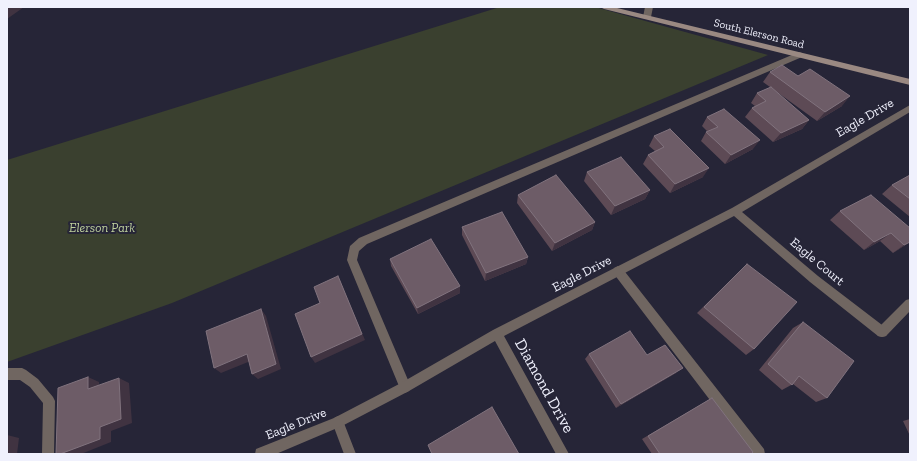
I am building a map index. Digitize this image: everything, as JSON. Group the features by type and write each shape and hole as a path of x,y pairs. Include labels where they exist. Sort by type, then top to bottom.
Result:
{"street":[{"name":"South Elerson Road","path":"604,7 621,9 647,17 910,82"},
{"path":"647,17 649,7"},
{"path":"405,387 352,260 354,249 363,241 799,54"},
{"name":"Eagle Drive","path":"261,454 338,422 405,387 497,334 735,211 910,108"},
{"name":"Eagle Court","path":"735,211 814,279 882,332 910,304"},
{"path":"618,271 759,454"},
{"name":"Diamond Drive","path":"497,334 563,454"},
{"path":"7,374 22,374 34,383 50,401 48,454"},
{"path":"338,422 350,454"}],"green space":[{"name":"Elerson Park","path":"500,7 595,7 768,55 172,303 7,362 7,160"}],"building":[{"path":"782,65 798,76 810,69 850,96 825,112 770,72"},
{"path":"771,87 809,120 781,133 752,108 766,101 757,93"},
{"path":"724,109 760,140 731,155 706,132 718,127 707,117"},
{"path":"670,129 709,168 675,184 648,155 664,147 654,136"},
{"path":"621,157 650,190 615,206 587,172"},
{"path":"556,175 595,222 555,243 518,195"},
{"path":"910,175 910,199 892,185"},
{"path":"871,195 910,228 910,242 904,245 891,233 874,242 840,211"},
{"path":"502,212 528,257 486,273 462,227"},
{"path":"431,239 460,286 417,308 390,259"},
{"path":"747,264 797,302 754,349 704,307"},
{"path":"338,276 362,334 311,357 295,314 320,303 314,287"},
{"path":"261,309 276,364 252,374 247,354 214,368 206,331"},
{"path":"803,322 854,361 827,398 799,376 792,385 768,364"},
{"path":"630,331 647,355 665,345 683,368 621,404 589,354"},
{"path":"88,377 88,389 119,378 121,419 100,427 100,439 60,454 56,454 58,388"},
{"path":"712,398 753,452 751,454 660,454 648,436"},
{"path":"492,407 519,454 432,454 428,445"}]}
